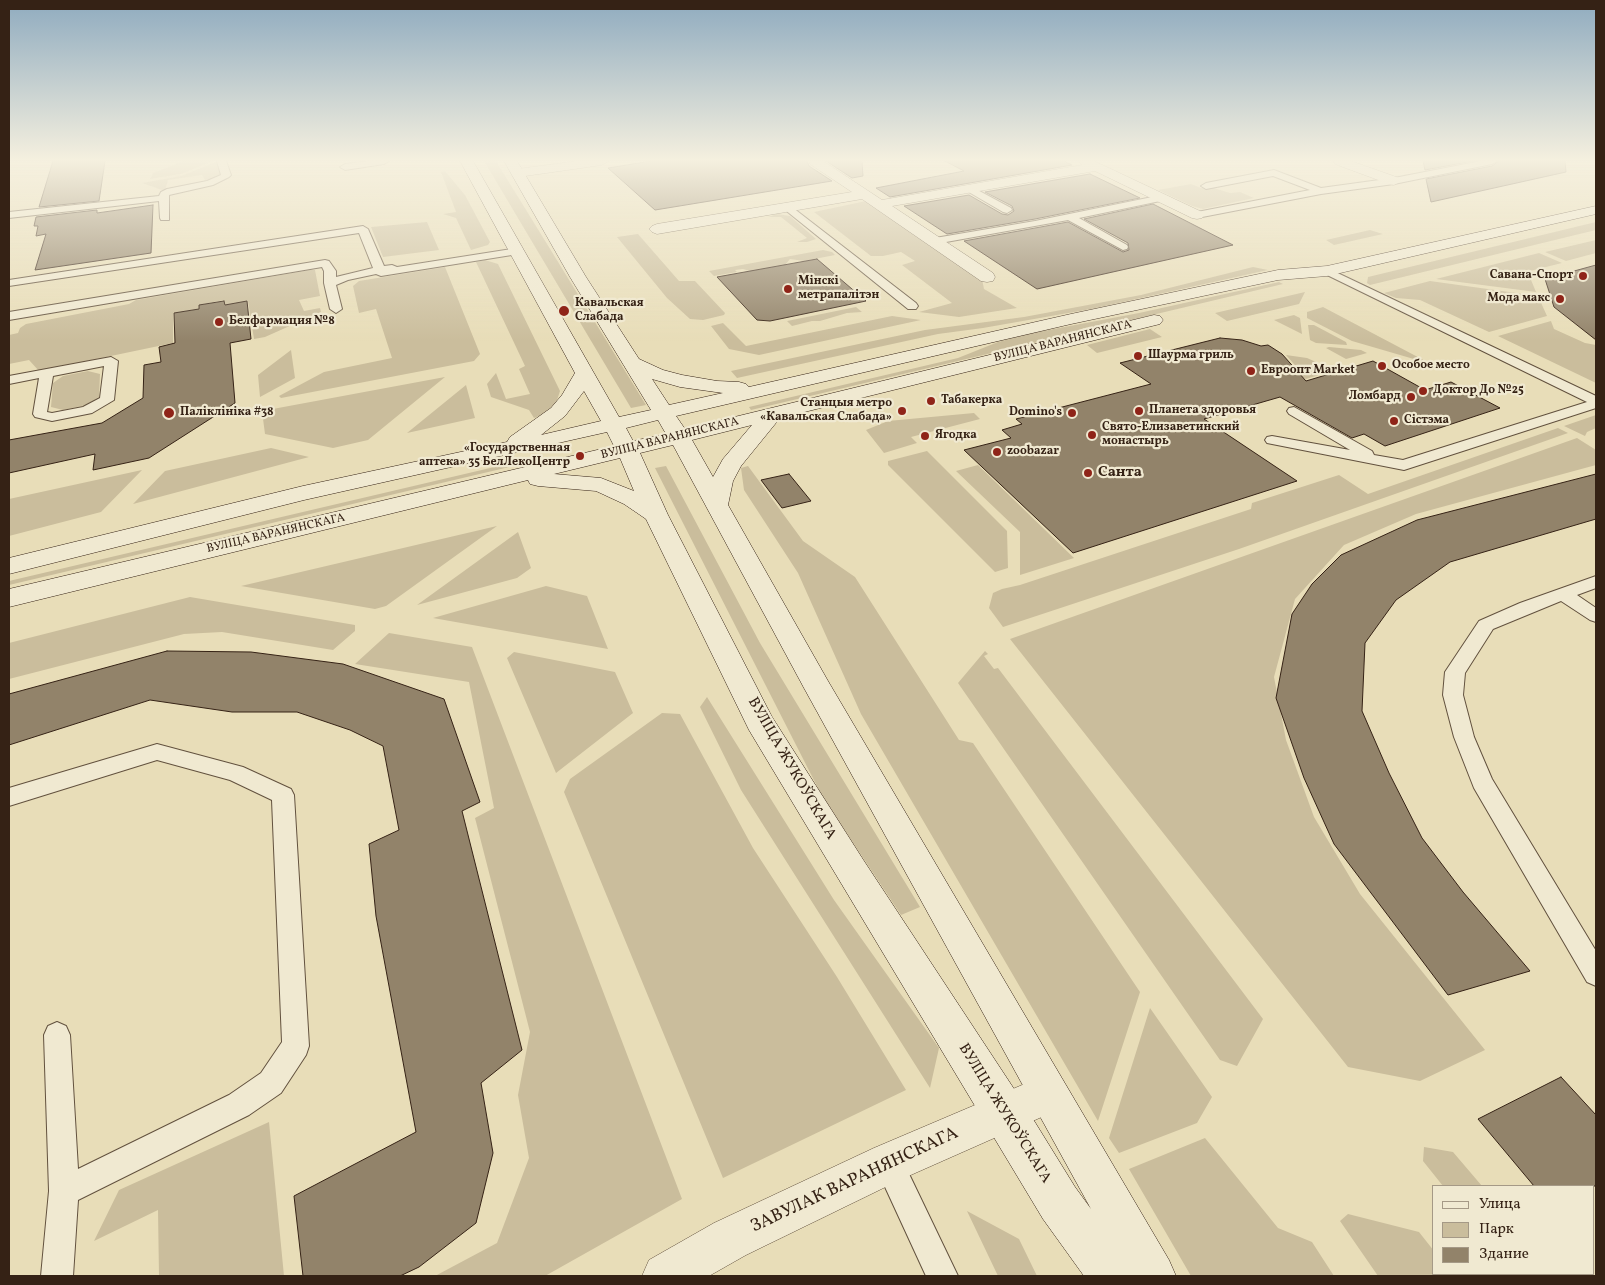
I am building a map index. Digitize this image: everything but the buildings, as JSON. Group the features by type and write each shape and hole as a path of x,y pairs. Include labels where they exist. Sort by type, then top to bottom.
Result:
{"main road":[{"name":"ВУЛІЦА ЖУКОЎСКАГА","path":"501,221 620,437 656,515 720,639 760,722 852,872 1005,1113 1059,1203 1112,1276"},
{"path":"545,221 578,277 679,437 818,688 1153,1276"},
{"path":"657,229 705,221"},
{"path":"906,221 988,277"},
{"name":"ВУЛІЦА ВАРАНЯНСКАГА","path":"9,598 509,478 620,437 664,413 1071,319 1269,277 1327,271 1548,221"},
{"name":"ВУЛІЦА ВАРАНЯНСКАГА","path":"1234,301 1300,285 1327,271"},
{"name":"ВУЛІЦА ВАРАНЯНСКАГА","path":"9,566 303,493 510,448 620,437 679,437 1168,317"},
{"path":"632,363 656,374 680,381 717,387 768,389"},
{"path":"510,448 558,412 570,398 585,373"},
{"path":"717,504 722,481 731,464 772,415"},
{"path":"509,478 562,480 601,485 632,499 656,515"},
{"name":"ЗАВУЛАК ВАРАНЯНСКАГА","path":"665,1276 730,1240 889,1163 1048,1094"}],"lane":[{"path":"805,221 912,306"},
{"path":"935,241 1048,221"},
{"path":"1077,221 1122,247"},
{"path":"9,283 363,229 381,273 517,249"},
{"path":"9,316 325,263 330,271 330,282 336,309"},
{"path":"330,282 380,270"},
{"path":"1327,271 1596,402"},
{"path":"9,380 47,372 110,361 107,400 87,410 52,417 40,414 47,372"},
{"path":"1272,440 1404,465 1596,402"},
{"path":"1294,411 1379,461"},
{"path":"1596,582 1486,625 1455,672 1454,695 1464,737 1482,782 1596,974"},
{"path":"1563,594 1596,616"},
{"path":"9,797 157,752 235,773 283,795 296,1046 272,1083 239,1105 64,1191"},
{"path":"56,1276 64,1191 57,1035"},
{"path":"889,1163 942,1276"}],"green space":[{"path":"457,221 479,221 490,242 488,245 471,250"},
{"path":"520,221 533,221 646,405 631,408"},
{"path":"786,221 796,221 816,239 807,242 797,242 807,238"},
{"path":"826,221 896,221 982,279 984,289 1017,308 959,317 919,312 952,303 902,265 915,261 901,252 883,256 871,256"},
{"path":"427,222 439,250 383,257 371,227"},
{"path":"1596,222 1596,230 1370,285 1367,283 1368,277"},
{"path":"1370,230 1383,234 1334,245 1326,240"},
{"path":"638,234 679,281 695,281 725,313 724,315 703,320 690,319 667,298 617,237"},
{"path":"1596,240 1596,253 1566,261 1545,252"},
{"path":"823,250 832,252 835,255 804,261 790,259 785,265 750,271 743,269 735,270 737,272 714,276 709,271"},
{"path":"1539,253 1562,263 1530,271 1529,275 1536,292 1436,279"},
{"path":"485,260 498,264 560,391 556,403 542,415 534,418 529,410 491,397 487,384 496,373 506,399 530,394 519,369 525,366 476,262"},
{"path":"445,267 480,354 474,361 281,398 279,396 324,372 392,358 376,309 359,313 353,286 359,281"},
{"path":"1253,267 1268,270 1091,309 938,334 737,378 731,371 925,330 1024,317 1141,295"},
{"path":"315,270 320,296 299,300 304,311 320,308 321,312 265,337 254,339 248,301 226,305 224,300 199,305 198,309 173,313 173,343 39,371 29,360 9,364 9,335 18,333 20,328 26,324 129,304 136,300"},
{"path":"1430,281 1538,296 1547,316 1489,332 1420,300 1396,298 1384,293"},
{"path":"1279,282 1283,284 751,410 749,407 958,358 998,342 1027,334 1139,313"},
{"path":"1305,292 1299,304 1227,321 1215,313"},
{"path":"856,307 862,312 847,313 820,321 792,326 787,321"},
{"path":"1323,307 1431,364 1352,341 1307,318 1307,312"},
{"path":"1294,315 1300,318 1302,334 1274,320"},
{"path":"892,316 921,320 759,355 729,349 711,326 723,323 746,346"},
{"path":"1551,321 1554,329 1585,343 1596,345 1596,383 1498,336"},
{"path":"1308,325 1314,325 1346,342 1347,345 1316,343 1310,340"},
{"path":"1150,329 1162,337 1097,353 1087,345"},
{"path":"1326,348 1361,350 1367,353 1346,359"},
{"path":"291,350 295,378 260,397 258,375"},
{"path":"1286,355 1307,358 1316,362 1321,367 1335,370 1306,379 1296,374 1301,372"},
{"path":"88,371 100,374 99,397 86,405 63,410 51,407 53,383 63,376"},
{"path":"445,377 368,440 333,448 265,434 262,411"},
{"path":"466,385 475,418 407,433"},
{"path":"974,413 980,419 911,437 917,443 884,453 866,430 888,421"},
{"path":"1596,415 1596,428 1587,432 1585,436 1564,426"},
{"path":"1558,428 1568,433 1239,549 1003,627 989,608 993,593 1002,589 1020,585 1251,509 1252,503 1339,475 1368,494"},
{"path":"1577,438 1596,450 1596,465 1416,514 1344,545 1295,599 1274,677 1286,740 1314,817 1360,894 1485,1050 1420,1081 1348,1067 1010,639"},
{"path":"271,448 309,457 133,504 165,471"},
{"path":"927,451 1007,531 1008,568 995,572 888,465 888,461"},
{"path":"520,461 522,464 9,585 9,581"},
{"path":"978,465 1074,558 1020,575 1020,532 956,471"},
{"path":"666,466 760,643 920,907 901,915 822,796 655,468"},
{"path":"748,466 803,541 855,577 959,740 973,743 1140,992 1098,1121 861,714 798,573 744,490 741,468"},
{"path":"142,470 101,512 9,536 9,499"},
{"path":"497,526 386,606 375,609 241,586"},
{"path":"518,532 531,568 517,578 417,605"},
{"path":"546,586 587,596 608,649 433,618"},
{"path":"190,597 355,625 355,631 333,650 222,632 184,634 9,679 9,643"},
{"path":"389,633 472,647 682,1199 545,1276 435,1276 497,1243 529,1158 518,1095 530,1032 475,818 494,808 469,682 355,664"},
{"path":"985,651 988,654 984,656 994,669 998,668 1263,1019 1237,1066 1220,1060 958,683"},
{"path":"514,652 615,672 633,713 556,773 507,658"},
{"path":"707,697 834,900 939,1048 930,1088 741,790 700,707"},
{"path":"662,713 680,714 753,848 837,977 906,1090 723,1178 564,792 570,779"},
{"path":"1150,1008 1212,1097 1197,1123 1119,1153 1109,1138"},
{"path":"269,1122 284,1276 159,1276 158,1210 94,1241 119,1190"},
{"path":"1205,1138 1278,1228 1312,1242 1334,1276 1191,1276 1129,1169"},
{"path":"1424,1147 1453,1152 1481,1185 1442,1185 1423,1161"},
{"path":"967,1211 1019,1239 1037,1276 998,1276"},
{"path":"1348,1214 1419,1232 1432,1248 1432,1275 1453,1276 1378,1276 1340,1221"}],"place":[{"name":"Савана-Спорт","path":"1583,276"},
{"name":"Мінскі метрапалітэн","path":"788,289"},
{"name":"Мода макс","path":"1560,299"},
{"name":"Кавальская Слабада","path":"564,311"},
{"name":"Белфармация №8","path":"219,322"},
{"name":"Шаурма гриль","path":"1138,356"},
{"name":"Особое место","path":"1382,366"},
{"name":"Евроопт Market","path":"1251,371"},
{"name":"Доктор До №25","path":"1423,391"},
{"name":"Ломбард","path":"1411,397"},
{"name":"Табакерка","path":"931,401"},
{"name":"Станцыя метро «Кавальская Слабада»","path":"902,411"},
{"name":"Планета здоровья","path":"1139,411"},
{"name":"Паліклініка #38","path":"169,413"},
{"name":"Domino's","path":"1072,413"},
{"name":"Сістэма","path":"1394,421"},
{"name":"Свято-Елизаветинский монастырь","path":"1092,435"},
{"name":"Ягодка","path":"925,436"},
{"name":"zoobazar","path":"997,452"},
{"name":"«Государственная аптека» 35 БелЛекоЦентр","path":"580,456"},
{"name":"Санта","path":"1088,473"}]}
